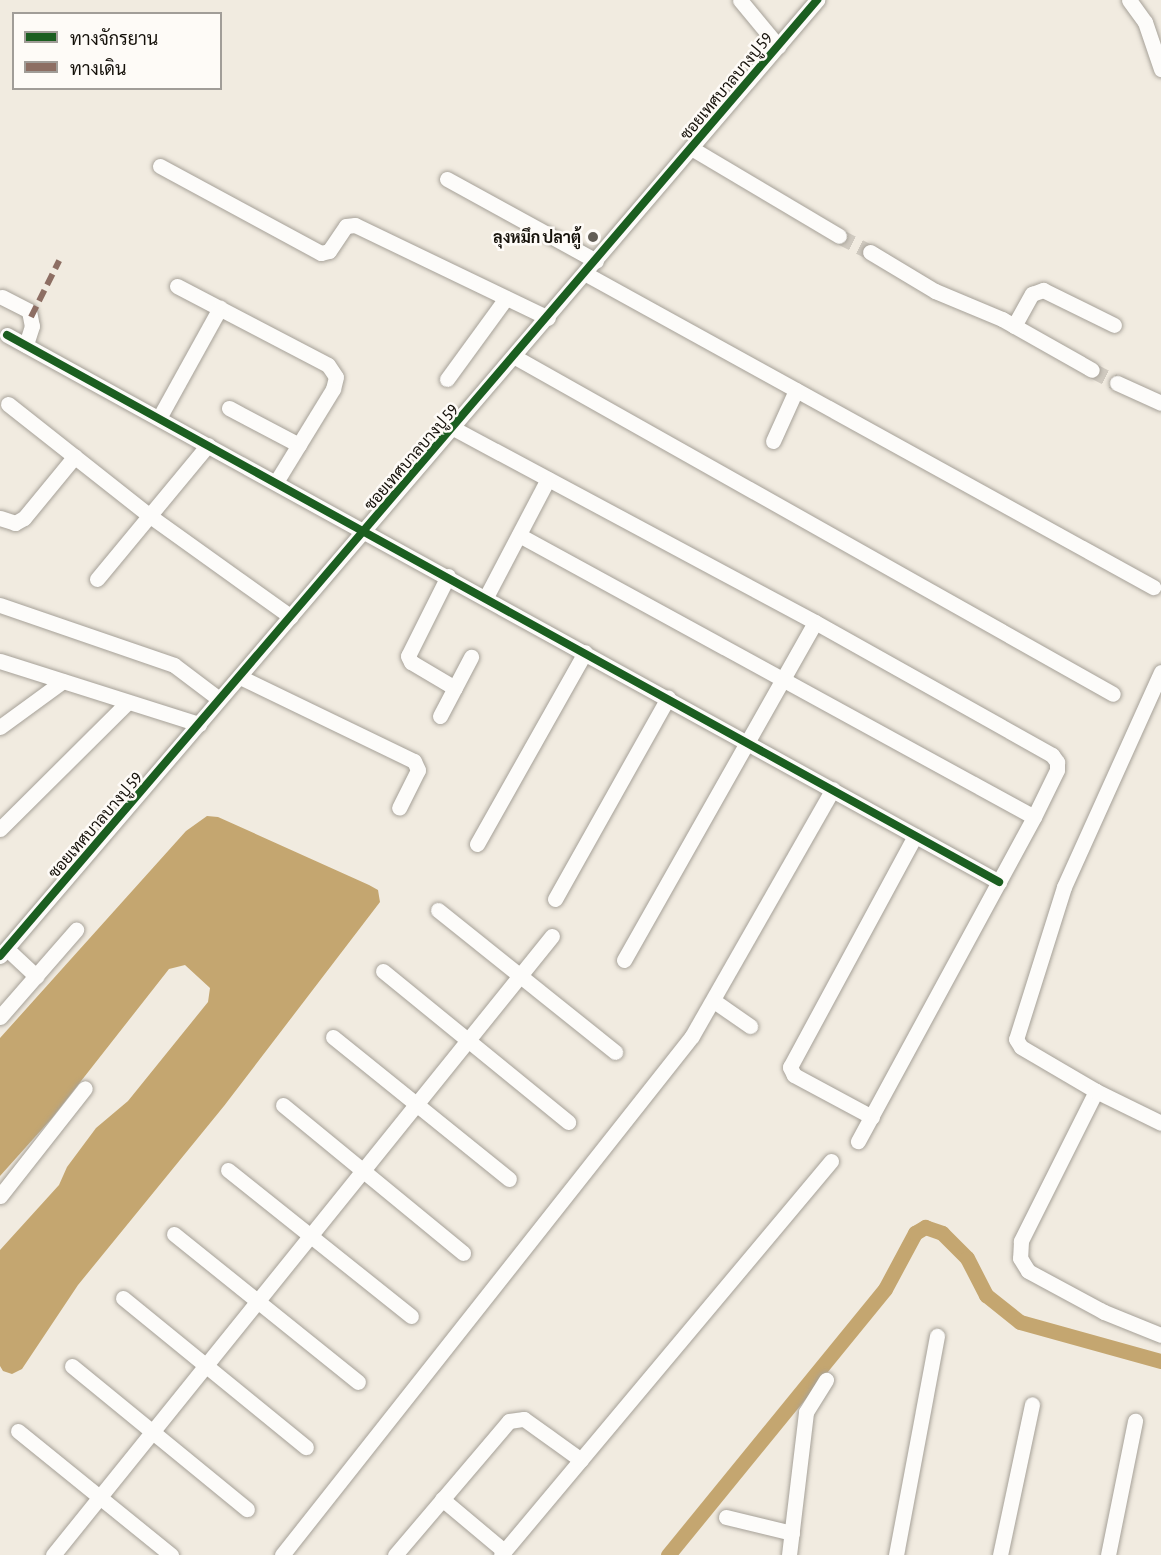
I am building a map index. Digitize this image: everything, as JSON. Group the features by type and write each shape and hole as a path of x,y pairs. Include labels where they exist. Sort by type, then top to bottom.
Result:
{"street":[{"path":"740,0 778,46"},
{"name":"ซอยเทศบาลบางปู 59","path":"3,952 586,274 817,0"},
{"path":"1129,0 1145,22 1161,69"},
{"path":"691,148 839,236"},
{"path":"160,166 321,253 329,251 346,226 355,225 548,318"},
{"path":"447,179 596,261"},
{"path":"870,252 935,291 1014,326 1092,370"},
{"path":"586,274 1153,587"},
{"path":"177,286 333,370 336,383 276,482"},
{"path":"1014,326 1032,294 1043,290 1114,325"},
{"path":"2,297 29,311 32,326 26,345"},
{"path":"447,379 506,298"},
{"path":"159,418 220,308"},
{"path":"7,335 448,576 999,882"},
{"path":"515,357 1113,694"},
{"path":"1117,383 1161,403"},
{"path":"773,441 796,390"},
{"path":"8,404 150,516 291,617"},
{"path":"229,408 299,445"},
{"path":"453,428 815,622 1052,755 1057,770 1034,817 858,1142"},
{"path":"97,579 208,445"},
{"path":"0,518 15,523 24,518 75,456"},
{"path":"486,597 548,479"},
{"path":"519,535 1034,817"},
{"path":"448,576 408,656 411,662 455,688"},
{"path":"0,605 174,664 219,699"},
{"path":"624,960 815,622"},
{"path":"477,844 585,652"},
{"path":"440,716 471,657"},
{"path":"0,661 200,724"},
{"path":"240,677 414,761 418,770 399,808"},
{"path":"1160,679 1064,888 1017,1029 1021,1047 1096,1091 1161,1123"},
{"path":"0,727 63,681"},
{"path":"555,899 668,698"},
{"path":"0,829 128,702"},
{"path":"282,1555 684,1045 714,1001 833,789"},
{"path":"872,1117 794,1075 790,1067 915,836"},
{"path":"438,910 615,1052"},
{"path":"0,1017 76,930"},
{"path":"53,1555 552,936"},
{"path":"3,952 36,976"},
{"path":"383,971 568,1122"},
{"path":"714,1001 750,1026"},
{"path":"333,1037 509,1179"},
{"path":"0,1196 85,1088"},
{"path":"1096,1091 1021,1241 1020,1258 1028,1271 1104,1312 1161,1335"},
{"path":"283,1105 462,1253"},
{"path":"442,1499 503,1553 831,1161"},
{"path":"228,1170 411,1317"},
{"path":"174,1234 357,1382"},
{"path":"123,1298 306,1447"},
{"path":"896,1555 937,1336"},
{"path":"72,1366 246,1509"},
{"path":"789,1555 808,1402 826,1380"},
{"path":"1000,1555 1032,1404"},
{"path":"394,1555 516,1417 524,1419 581,1460"},
{"path":"1108,1555 1135,1421"},
{"path":"18,1431 171,1555"},
{"path":"726,1517 792,1533"}],"shaded area":[{"path":"207,816 218,817 369,885 378,890 380,902 224,1106 78,1285 22,1369 12,1374 3,1371 0,1366 0,1250 59,1185 67,1167 96,1128 128,1101 208,1002 210,988 185,965 169,969 52,1118 0,1176 0,1038 186,831"}],"waterway":[{"path":"668,1555 885,1289 915,1233 925,1227 942,1233 967,1258 986,1295 1020,1322 1161,1361"}],"tunnel":[{"path":"839,236 870,252"},
{"path":"1092,370 1117,383"}],"marked path":[{"path":"31,317 59,261"}],"cycle path":[{"path":"0,956 817,0"},
{"path":"7,335 999,882"}],"place":[{"name":"ลุงหมึก ปลาตู้","path":"593,237"}]}
